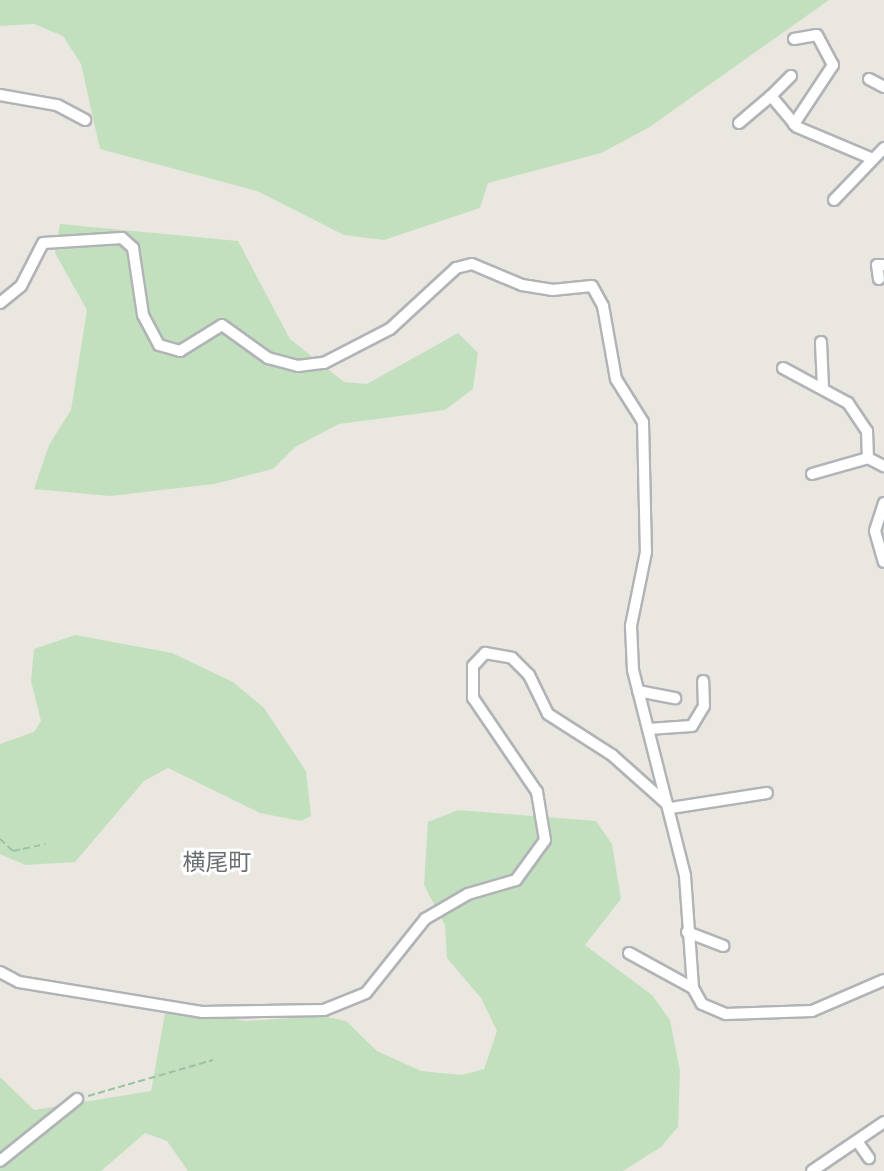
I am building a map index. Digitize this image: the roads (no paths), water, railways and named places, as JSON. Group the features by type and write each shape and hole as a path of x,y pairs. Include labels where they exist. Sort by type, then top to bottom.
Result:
{"street":[{"path":"794,39 817,34 833,65 794,124"},
{"path":"739,123 791,76"},
{"path":"869,79 884,87"},
{"path":"0,95 57,105 85,120"},
{"path":"771,96 794,124 873,159"},
{"path":"834,200 884,148"},
{"path":"0,303 22,286 43,243 122,238 133,248 143,315 159,345 180,351 222,325 268,358 298,366 324,363 390,329 456,268 472,264 523,285 552,290 592,286 603,306 616,379 643,422 646,552 631,625 638,691 672,811 685,876 693,988 702,1004 726,1014 812,1011 884,980"},
{"path":"879,279 877,265 884,265"},
{"path":"821,342 823,387"},
{"path":"783,368 823,387 848,403 867,431 868,458"},
{"path":"812,474 868,458 884,466"},
{"path":"884,503 875,531 884,562"},
{"path":"0,972 19,982 202,1012 324,1010 366,992 425,919 468,894 516,880 545,840 537,792 473,698 473,666 485,653 512,658 529,676 548,714 612,755 672,811"},
{"path":"649,729 692,726 704,706 703,681"},
{"path":"638,691 675,698"},
{"path":"672,811 767,793"},
{"path":"687,932 723,946"},
{"path":"629,953 693,988"},
{"path":"0,1161 77,1099"},
{"path":"812,1171 884,1122"},
{"path":"857,1141 869,1158"}],"district":[{"name":"横尾町","path":"217,863"}]}
